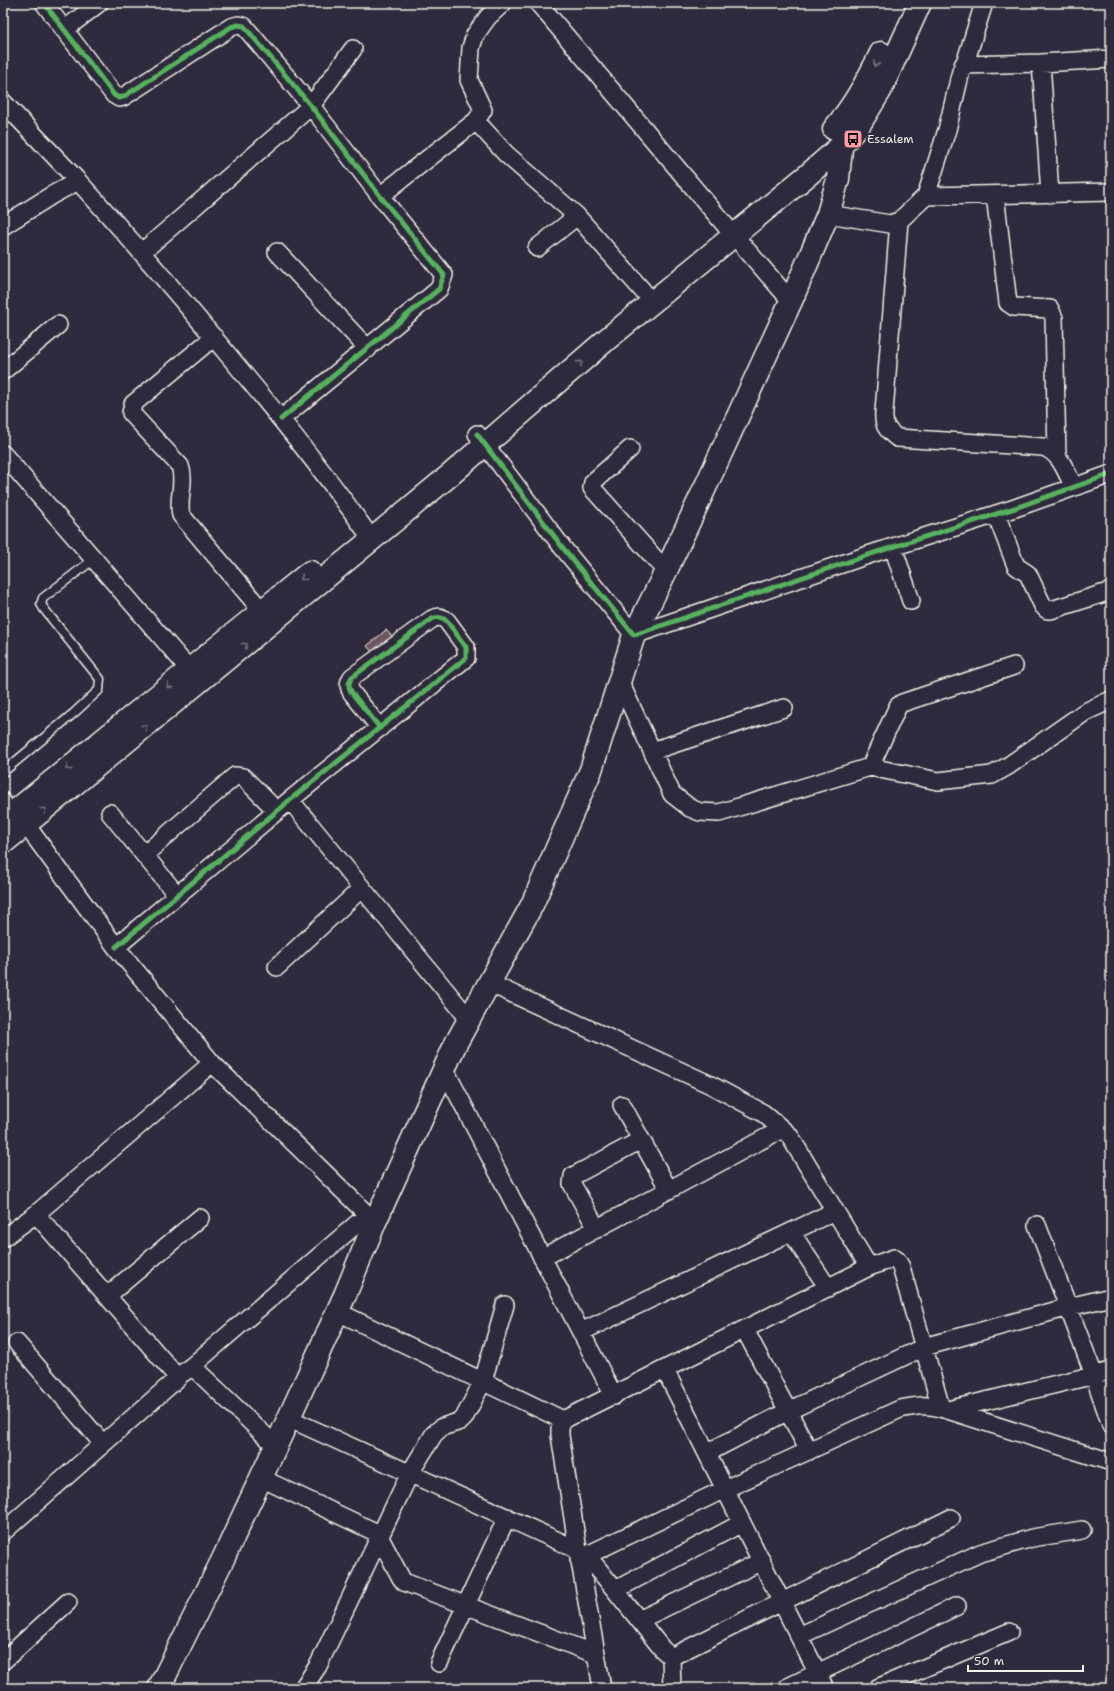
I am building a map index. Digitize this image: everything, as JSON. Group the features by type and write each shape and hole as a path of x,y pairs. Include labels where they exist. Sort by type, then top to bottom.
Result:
{"main road":[{"path":"481,439 612,336 729,230 825,140 844,118 868,80 904,3"},
{"path":"3,843 12,813 262,610 450,475 481,439 643,291 809,174 842,145 859,125 880,91 920,3"},
{"path":"159,1688 223,1559 338,1312 371,1219 469,1018 532,905 588,777 634,636 666,571 791,301 828,214 838,179 844,118"},
{"path":"12,813 368,535"}],"street":[{"path":"44,3 114,96 119,98 123,97 231,27 238,25 244,26 312,106 380,196 444,275 438,289 368,349 280,419"},
{"path":"64,30 99,3"},
{"path":"380,196 476,121 483,110 469,80 471,48 475,35 488,17 503,3"},
{"path":"538,3 729,230 791,301"},
{"path":"828,214 890,224 899,221 926,196 947,130 963,65 984,3"},
{"path":"142,252 312,106 353,49"},
{"path":"963,65 1111,59"},
{"path":"1041,63 1050,194"},
{"path":"3,102 78,181 142,252 214,337 280,419 368,535"},
{"path":"476,121 506,154 577,216 643,291"},
{"path":"3,226 52,195 78,181"},
{"path":"926,196 1111,192"},
{"path":"995,195 1008,303 1014,307 1050,309 1054,318 1057,456"},
{"path":"537,248 577,216"},
{"path":"899,221 883,422 885,426 897,438 1048,448 1057,456 1074,487"},
{"path":"277,252 368,349"},
{"path":"3,371 58,325"},
{"path":"214,337 133,404 131,413 180,466 182,476 179,506 181,515 262,610"},
{"path":"481,439 563,548 634,636 1111,474"},
{"path":"630,449 593,482 592,488 666,571"},
{"path":"3,454 189,669"},
{"path":"996,514 1016,566 1028,574 1043,606 1047,610 1111,591"},
{"path":"893,547 911,601"},
{"path":"116,947 284,805 380,728 466,658 466,647 447,621 443,618 435,617 432,619 352,677 349,681 349,688 352,693 380,728"},
{"path":"870,767 898,706 902,703 1014,666"},
{"path":"619,680 672,794 690,808 709,813 720,813 870,767 938,781 992,775 1008,766 1085,712 1111,700"},
{"path":"652,751 784,708"},
{"path":"144,855 235,776 243,777 284,805 362,888 469,1018"},
{"path":"5,1526 103,1444 192,1366 371,1219 212,1063 116,947 12,813"},
{"path":"110,813 177,896"},
{"path":"277,967 362,888"},
{"path":"489,983 711,1085 763,1113 788,1135 869,1267"},
{"path":"3,1238 36,1214 212,1063"},
{"path":"444,1068 614,1396"},
{"path":"622,1105 669,1190"},
{"path":"542,1258 782,1129"},
{"path":"596,1229 572,1184 573,1176 641,1140"},
{"path":"581,1332 835,1211"},
{"path":"36,1214 178,1378"},
{"path":"107,1296 200,1218"},
{"path":"1037,1225 1069,1307 1111,1425"},
{"path":"791,1232 828,1288"},
{"path":"602,1688 595,1654 581,1555 560,1435 560,1428 563,1420 614,1396 869,1267 894,1258 902,1267 924,1346 944,1409"},
{"path":"707,1453 788,1411 924,1346 1069,1307 1111,1298"},
{"path":"303,1688 318,1666 410,1473 434,1434 442,1427 461,1421 464,1418 483,1381 505,1305"},
{"path":"338,1312 563,1420"},
{"path":"745,1330 808,1451"},
{"path":"17,1343 103,1444"},
{"path":"192,1366 276,1446"},
{"path":"665,1370 825,1688"},
{"path":"944,1409 1111,1371"},
{"path":"581,1555 900,1409 912,1406 929,1405 944,1409 1111,1462"},
{"path":"288,1418 507,1518 581,1555 615,1590 666,1654 671,1657"},
{"path":"261,1478 373,1531 379,1536 400,1578 404,1582 595,1654"},
{"path":"440,1663 507,1518"},
{"path":"671,1657 951,1518"},
{"path":"615,1590 742,1523"},
{"path":"799,1636 980,1553 1032,1538 1082,1530"},
{"path":"639,1620 762,1561"},
{"path":"3,1661 68,1602"},
{"path":"786,1688 957,1606"},
{"path":"887,1686 1009,1632"},
{"path":"671,1657 672,1688"}],"lane":[{"path":"3,772 100,690 100,679 41,604 43,598 94,559"}],"building":[{"path":"386,630 396,641 377,657 367,646"}],"cycle path":[{"path":"44,3 114,95 119,98 123,97 231,27 238,25 244,26 311,106 380,196 444,275 439,289 281,419"},
{"path":"477,434 563,548 634,635 871,554 1015,508 1111,474"},
{"path":"116,947 290,800 466,658 466,647 447,621 440,617 432,619 352,677 349,683 352,693 380,728"}],"place":[{"name":"Essalem","path":"853,139"}]}
